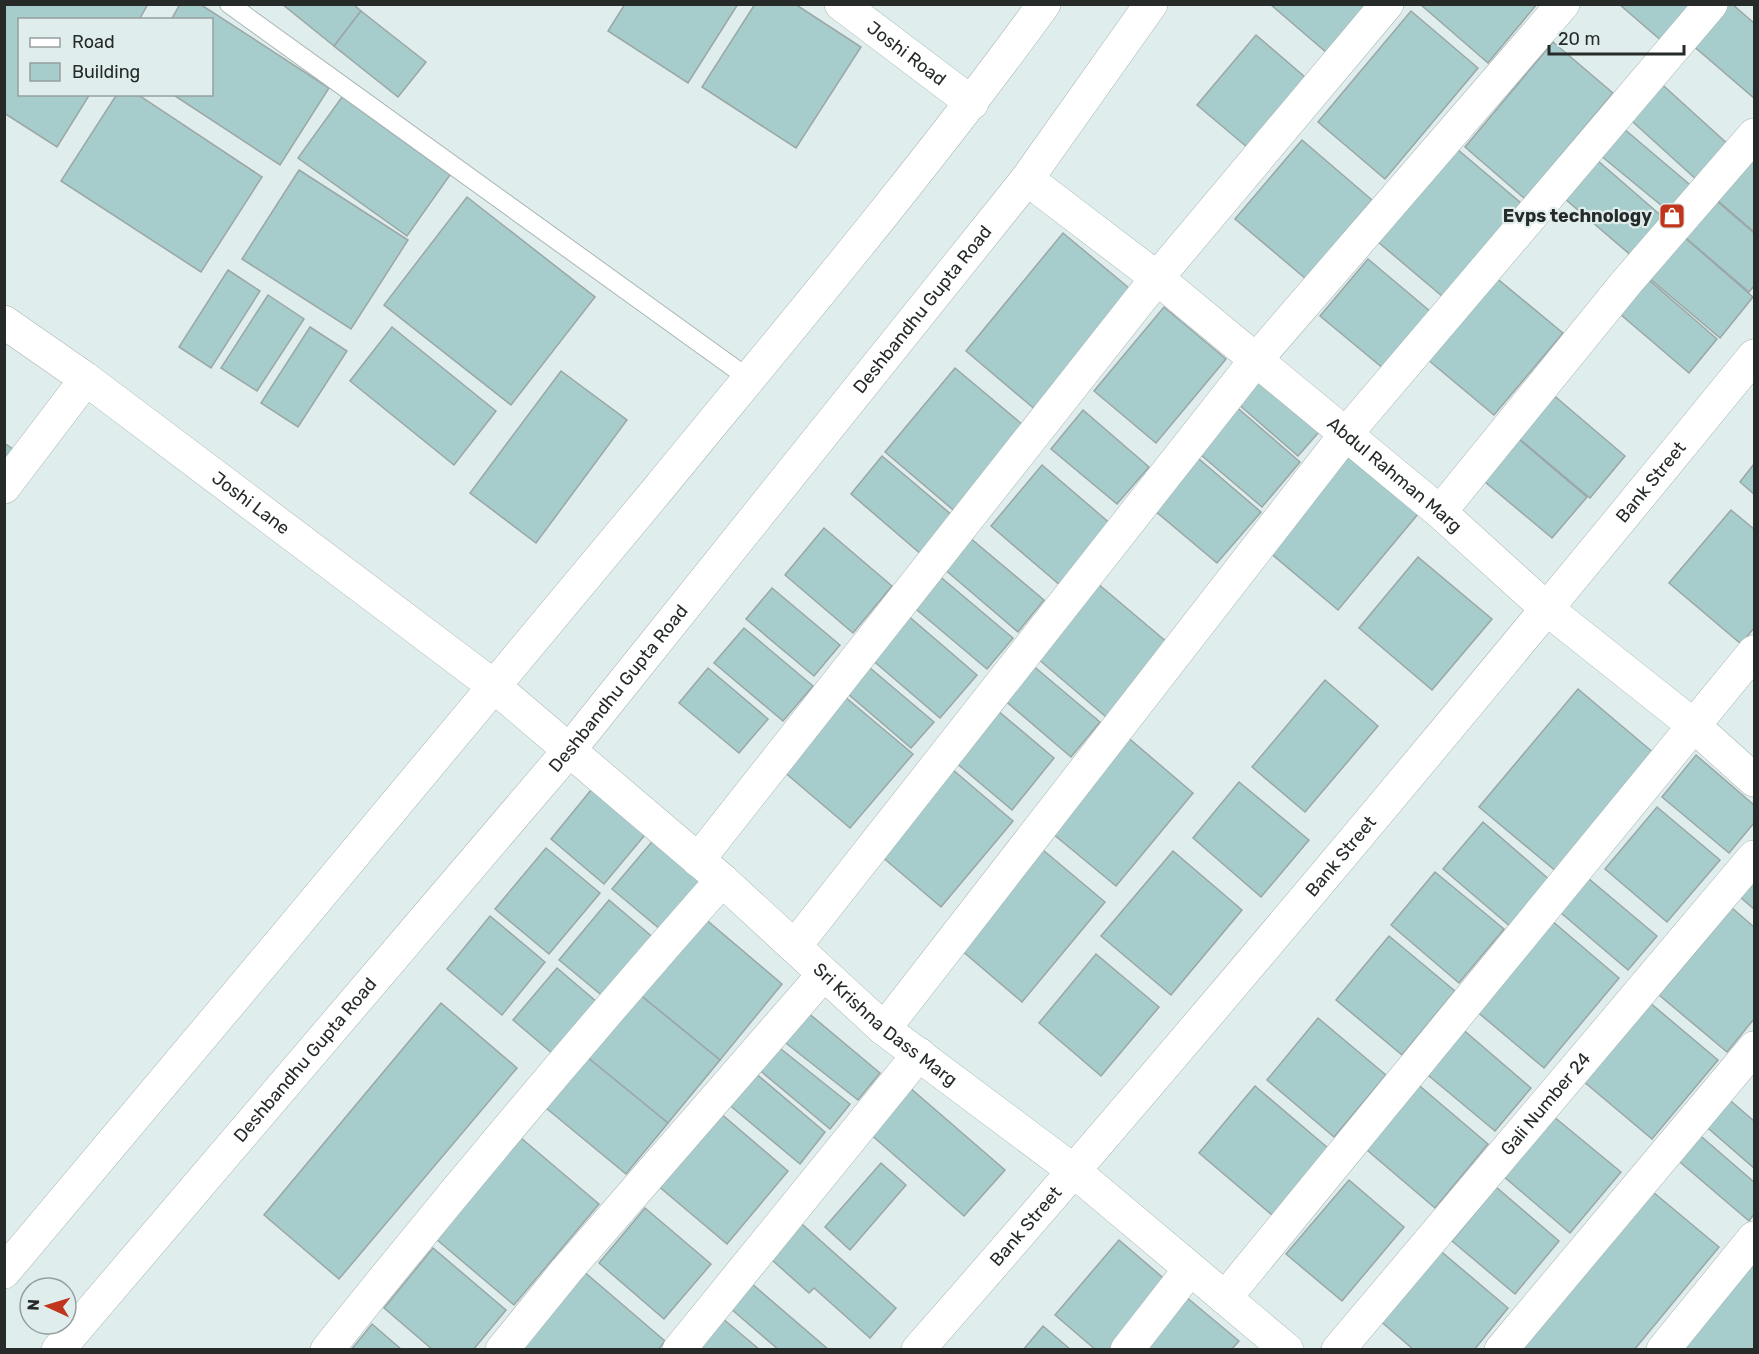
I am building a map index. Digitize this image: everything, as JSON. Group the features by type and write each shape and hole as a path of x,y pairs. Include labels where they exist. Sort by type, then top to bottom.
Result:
{"street":[{"name":"Joshi Road","path":"841,4 972,103"},
{"path":"4,1272 495,687 972,103 1044,4"},
{"name":"Deshbandhu Gupta Road","path":"58,1350 571,748 1027,179 1151,4"},
{"path":"327,1350 416,1239 603,1016 710,870 1157,278 1387,4"},
{"path":"795,946 1255,362 1563,4"},
{"path":"884,1029 1345,435 1711,4"},
{"path":"1440,512 1626,282 1755,135"},
{"name":"Abdul Rahman Marg","path":"1027,179 1157,278 1255,362 1440,512 1547,609 1693,725 1755,780"},
{"name":"Joshi Lane","path":"4,322 86,379 495,687"},
{"name":"Bank Street","path":"918,1350 1074,1171 1547,609 1755,356"},
{"path":"4,487 86,379"},
{"path":"1225,1298 1755,652"},
{"name":"Sri Krishna Dass Marg","path":"495,687 571,748 710,870 884,1029 1074,1171 1225,1298 1274,1346"},
{"name":"Gali Number 24","path":"1338,1350 1755,857"},
{"path":"502,1350 566,1271 823,975"},
{"path":"1501,1350 1755,1048"},
{"path":"679,1350 919,1054"},
{"path":"1663,1350 1755,1238"},
{"path":"1126,1350 1190,1269"}],"lane":[{"path":"230,4 748,378"}],"building":[{"path":"4,4 148,4 140,18 18,18 18,96 89,96 57,147 4,113"},
{"path":"180,4 200,4 329,88 280,165 175,96 213,96 213,18 172,18"},
{"path":"282,4 353,4 361,11 334,46"},
{"path":"625,4 738,4 688,83 608,31"},
{"path":"755,4 795,4 861,47 796,148 702,87"},
{"path":"1270,4 1380,4 1334,59"},
{"path":"1420,4 1537,4 1488,63"},
{"path":"1619,4 1697,4 1664,43"},
{"path":"1724,4 1732,4 1754,23 1754,98 1691,44"},
{"path":"361,11 426,62 398,97 334,46"},
{"path":"1411,11 1478,68 1385,179 1318,122"},
{"path":"1256,35 1312,83 1254,153 1197,105"},
{"path":"1553,42 1613,93 1525,199 1465,147"},
{"path":"1655,78 1730,146 1698,181 1623,113"},
{"path":"116,96 140,96 262,177 201,272 61,181"},
{"path":"342,97 450,175 407,236 298,158"},
{"path":"1623,128 1695,189 1673,215 1600,155"},
{"path":"1302,140 1372,200 1306,279 1235,219"},
{"path":"1457,149 1528,209 1449,302 1378,242"},
{"path":"1754,159 1754,232 1709,193"},
{"path":"1597,160 1665,219 1633,257 1565,199"},
{"path":"299,170 408,240 351,329 242,259"},
{"path":"1711,196 1754,233 1754,286 1749,292 1680,233"},
{"path":"467,197 595,297 511,405 384,305"},
{"path":"1063,233 1129,288 1037,411 966,351"},
{"path":"1684,237 1753,297 1720,338 1649,278"},
{"path":"1368,259 1437,317 1390,374 1320,316"},
{"path":"228,270 260,291 211,368 179,347"},
{"path":"1642,274 1717,339 1689,373 1613,308"},
{"path":"1494,276 1563,333 1494,415 1427,359"},
{"path":"268,295 304,319 257,391 221,368"},
{"path":"1164,307 1226,359 1156,443 1094,391"},
{"path":"310,327 347,351 298,427 261,403"},
{"path":"392,327 496,411 454,465 350,381"},
{"path":"955,368 1029,430 958,514 885,452"},
{"path":"561,371 627,420 536,543 470,493"},
{"path":"1263,373 1325,425 1298,456 1237,403"},
{"path":"1551,393 1625,456 1590,498 1516,436"},
{"path":"1233,404 1300,462 1262,507 1195,450"},
{"path":"1083,410 1149,467 1117,504 1051,449"},
{"path":"1514,435 1587,497 1552,538 1479,477"},
{"path":"4,443 22,455 4,479"},
{"path":"1192,453 1261,512 1217,563 1148,505"},
{"path":"882,456 953,516 922,555 851,494"},
{"path":"1349,456 1418,514 1338,610 1269,552"},
{"path":"1754,464 1754,494 1740,482"},
{"path":"1042,465 1112,525 1061,586 991,526"},
{"path":"1731,510 1754,529 1754,628 1741,644 1669,583"},
{"path":"824,528 892,586 853,633 785,575"},
{"path":"969,537 1044,600 1018,632 943,568"},
{"path":"1418,557 1492,619 1432,690 1359,628"},
{"path":"937,574 1013,638 987,669 911,605"},
{"path":"1091,578 1174,648 1112,722 1030,652"},
{"path":"772,588 840,645 814,676 746,619"},
{"path":"906,614 977,675 940,718 870,658"},
{"path":"744,628 813,686 783,721 714,663"},
{"path":"1025,659 1100,722 1071,757 996,693"},
{"path":"863,662 934,722 911,748 841,688"},
{"path":"708,668 768,719 739,753 679,703"},
{"path":"1325,680 1378,726 1305,812 1252,767"},
{"path":"1578,689 1655,754 1557,872 1479,807"},
{"path":"838,691 913,754 850,828 776,765"},
{"path":"991,705 1054,758 1012,810 948,756"},
{"path":"1125,735 1193,793 1116,886 1047,829"},
{"path":"1696,755 1754,805 1754,823 1729,853 1662,797"},
{"path":"946,764 1013,821 941,907 874,850"},
{"path":"600,779 654,824 604,884 551,839"},
{"path":"1239,782 1309,840 1261,897 1193,838"},
{"path":"1657,807 1720,860 1667,922 1605,869"},
{"path":"1483,822 1551,881 1512,928 1443,869"},
{"path":"656,837 705,878 661,930 612,889"},
{"path":"1037,845 1105,902 1022,1002 954,944"},
{"path":"546,848 600,893 549,954 495,909"},
{"path":"1173,851 1242,910 1171,995 1101,936"},
{"path":"1754,863 1754,909 1732,890"},
{"path":"1435,872 1504,929 1459,983 1391,925"},
{"path":"1582,873 1657,936 1628,970 1554,907"},
{"path":"609,900 655,939 605,998 559,960"},
{"path":"1732,908 1754,927 1754,1019 1727,1052 1659,995"},
{"path":"490,916 545,962 502,1015 447,969"},
{"path":"703,917 782,984 720,1060 639,994"},
{"path":"1551,920 1619,978 1544,1068 1475,1010"},
{"path":"1389,936 1455,991 1402,1055 1336,1000"},
{"path":"1096,954 1159,1007 1101,1076 1039,1023"},
{"path":"557,968 597,1002 553,1054 513,1020"},
{"path":"639,994 720,1060 668,1123 587,1057"},
{"path":"1649,1002 1718,1060 1652,1139 1583,1081"},
{"path":"441,1003 517,1068 339,1279 264,1215"},
{"path":"807,1012 880,1073 858,1100 782,1040"},
{"path":"1318,1018 1386,1075 1334,1137 1267,1080"},
{"path":"1460,1027 1531,1088 1495,1131 1423,1071"},
{"path":"776,1045 850,1104 830,1129 757,1068"},
{"path":"587,1057 668,1123 626,1174 546,1108"},
{"path":"754,1072 825,1132 800,1164 727,1103"},
{"path":"1415,1082 1488,1144 1435,1208 1361,1145"},
{"path":"1255,1086 1328,1148 1272,1215 1199,1153"},
{"path":"909,1087 1005,1170 964,1216 869,1133"},
{"path":"1725,1096 1754,1121 1754,1168 1702,1123"},
{"path":"719,1112 788,1171 727,1244 657,1185"},
{"path":"1553,1116 1621,1172 1570,1233 1503,1176"},
{"path":"1696,1132 1754,1182 1754,1214 1749,1221 1674,1157"},
{"path":"521,1138 599,1204 514,1305 436,1239"},
{"path":"881,1163 906,1185 850,1250 825,1227"},
{"path":"1349,1180 1404,1227 1342,1301 1286,1254"},
{"path":"1496,1187 1559,1241 1515,1294 1452,1241"},
{"path":"1653,1192 1719,1247 1634,1350 1521,1350"},
{"path":"645,1208 711,1264 664,1319 599,1263"},
{"path":"794,1217 896,1308 870,1338 814,1288 809,1293 763,1252"},
{"path":"1119,1240 1168,1282 1112,1350 1096,1350 1055,1315"},
{"path":"433,1248 506,1310 473,1350 433,1350 384,1308"},
{"path":"1437,1248 1508,1308 1474,1350 1414,1350 1378,1319"},
{"path":"1754,1258 1754,1350 1678,1350"},
{"path":"582,1270 665,1341 658,1350 516,1350"},
{"path":"751,1283 829,1350 779,1350 730,1308"},
{"path":"1185,1296 1239,1341 1231,1350 1141,1350"},
{"path":"722,1318 760,1350 695,1350"},
{"path":"372,1324 402,1350 351,1350"},
{"path":"1043,1326 1071,1350 1023,1350"}],"place":[{"name":"Evps technology","path":"1672,216"}]}
